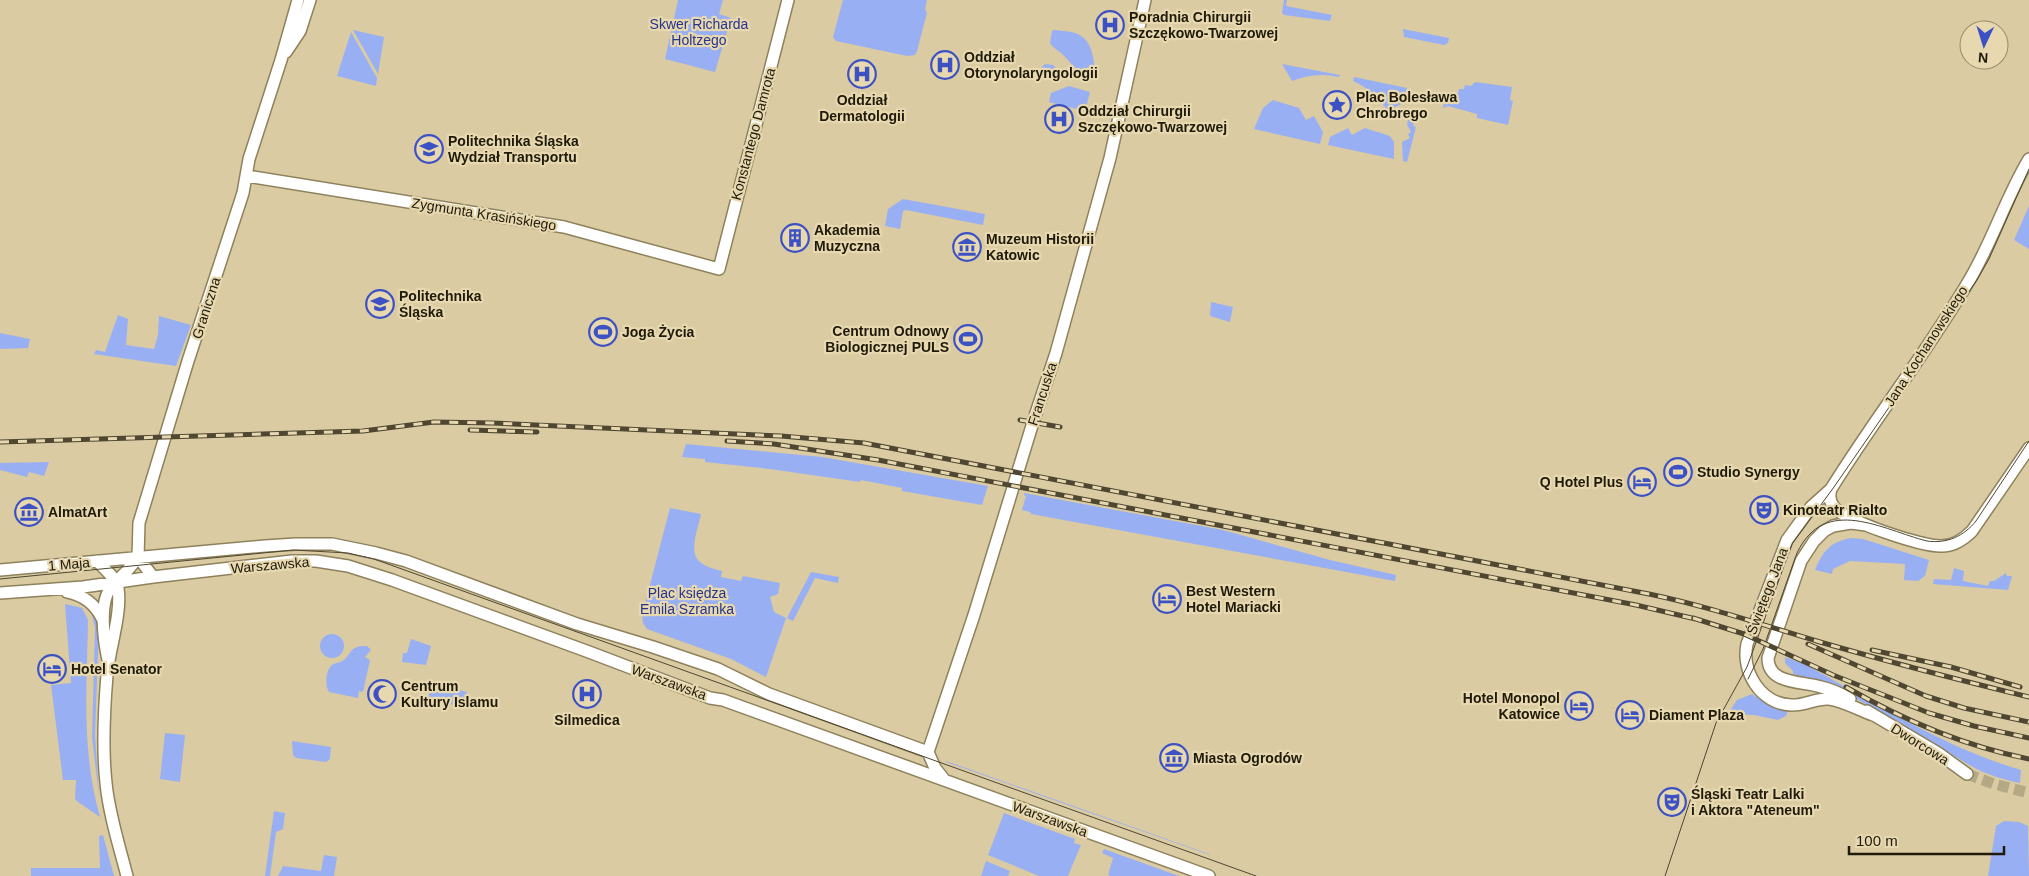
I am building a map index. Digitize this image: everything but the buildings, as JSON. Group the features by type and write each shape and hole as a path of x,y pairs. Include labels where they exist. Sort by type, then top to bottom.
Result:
{"street":[{"name":"Graniczna","path":"138,557 139,523 188,360 244,193 249,159 282,60 298,0"},
{"name":"Graniczna","path":"282,60 300,31 310,0"},
{"name":"Konstantego Damrota","path":"718,268 788,0"},
{"name":"Francuska","path":"928,752 976,608 1056,353 1110,158 1145,0"},
{"name":"Jana Kochanowskiego","path":"1817,501 1831,489 1958,299 1989,244 2029,159"},
{"name":"Zygmunta Krasińskiego","path":"246,176 564,227 718,268"},
{"path":"1831,489 1830,501 1836,509 1851,519 1935,546 1943,546 1958,542 1972,531 2029,448"},
{"name":"Świętego Jana","path":"1758,688 1750,675 1745,659 1747,644 1787,540 1817,501"},
{"name":"Świętego Jana","path":"1781,678 1771,670 1768,658 1802,558 1814,540 1833,526 1851,523 1866,525"},
{"name":"Warszawska","path":"138,557 296,544 332,544 376,553 406,562 577,624 674,653 718,669 769,694 928,752"},
{"path":"108,660 104,640 106,596 138,557 153,577"},
{"name":"1 Maja","path":"0,570 138,557"},
{"name":"Warszawska","path":"116,582 292,562 316,561 348,566 590,652 693,692 710,698 724,700 945,779 996,800 1209,876"},
{"path":"97,562 116,582 118,591 114,636 108,660 104,714 106,783 113,822 127,876"},
{"name":"1 Maja","path":"0,593 116,582"},
{"path":"53,589 85,598 99,611 104,620"},
{"name":"Dworcowa","path":"1781,678 1831,690 1855,702 1873,715 1938,753 1967,774"},
{"name":"Dworcowa","path":"1758,688 1772,700 1782,704 1796,706 1828,699 1873,715"},
{"path":"928,752 935,768 945,779"}],"green space":[{"name":"Skwer Richarda Holtzego","path":"678,0 723,0 719,14 731,18 715,72 665,59"},
{"path":"843,0 927,0 925,9 927,13 915,55 907,56 836,41 833,37"},
{"path":"1284,0 1287,0 1286,6 1332,15 1330,21 1284,15 1282,13"},
{"path":"1403,29 1449,38 1448,43 1444,45 1404,37"},
{"path":"353,30 384,37 378,74"},
{"path":"1052,31 1075,33 1085,39 1091,49 1095,77 1081,73 1051,45"},
{"path":"351,32 377,78 376,86 337,76"},
{"path":"1045,64 1053,65 1062,74 1053,72 1052,74 1061,77 1050,80 1041,79 1041,68"},
{"path":"1282,64 1340,75 1339,77 1315,75 1292,81"},
{"path":"1354,77 1407,88 1403,103 1388,111 1373,93 1353,81"},
{"path":"1475,82 1512,87 1510,100 1513,101 1508,125 1477,118 1477,114 1448,106 1443,108 1445,96 1451,97 1452,92 1458,93 1459,89 1464,89 1465,85 1471,86"},
{"path":"1069,86 1090,92 1085,111 1049,102 1051,93"},
{"path":"1273,100 1299,108 1306,120 1314,116 1323,132 1320,144 1254,129 1263,108"},
{"path":"1410,112 1418,113 1413,126 1416,127 1407,162 1403,161 1402,142 1410,138 1408,134 1411,132 1407,124"},
{"path":"1348,128 1352,135 1365,128 1390,136 1394,142 1394,159 1328,145 1330,137"},
{"path":"903,199 985,214 983,225 906,210 903,211 900,229 885,226 888,209"},
{"path":"2029,206 2029,249 2014,240"},
{"path":"1211,302 1233,307 1230,322 1210,316"},
{"path":"118,315 128,319 126,345 154,349 158,335 159,316 191,325 176,366 94,354 96,350 105,352"},
{"path":"0,333 30,339 28,348 0,349"},
{"path":"686,444 822,457 988,486 982,505 902,491 902,488 861,480 860,482 705,462 705,459 682,457"},
{"path":"49,462 44,476 29,472 27,477 0,470 0,463"},
{"path":"1024,493 1223,530 1330,560 1396,575 1395,581 1031,514 1022,510 1026,496"},
{"name":"Plac księdza Emila Szramka","path":"670,508 701,514 694,551 696,557 704,565 722,571 721,577 741,581 743,576 780,583 778,594 770,597 774,612 786,618 766,677 731,659 647,629 643,623 642,615"},
{"path":"1851,538 1863,539 1929,560 1925,576 1918,581 1904,580 1905,564 1850,561 1833,569 1832,574 1815,570 1828,548 1838,542"},
{"path":"1954,568 1964,571 1963,581 1988,586 1990,581 1994,581 2006,573 2007,576 2012,576 2008,590 1933,584 1934,579 1951,580"},
{"path":"811,572 839,577 838,583 815,578 793,621 787,618"},
{"path":"65,604 82,608 88,620 86,719 90,768 100,817 75,799 76,780 63,780 51,685 71,683"},
{"path":"91,610 96,616 99,627 95,735 99,796 92,737 95,628"},
{"path":"332,634 341,637 344,646 341,655 332,658 323,655 320,646 323,637"},
{"path":"411,639 431,646 426,665 402,662 403,653 407,653"},
{"path":"367,646 371,650 365,657 370,660 363,692 359,691 358,698 329,692 326,678 332,665 341,662 353,649"},
{"path":"1785,657 1804,664 1910,723 1963,749 2021,770 2020,783 1985,773 1849,695 1793,674 1793,671 1785,663"},
{"path":"432,683 467,692 463,707 428,699"},
{"path":"1752,694 1770,706 1788,710 1786,716 1778,720 1754,715 1728,714 1737,700"},
{"path":"165,733 185,735 180,782 160,779"},
{"path":"292,741 331,747 330,759 326,762 296,758 293,755"},
{"path":"946,762 1209,854 1210,855"},
{"path":"274,811 285,813 283,829 276,832 270,876 265,876"},
{"path":"1004,813 1075,839 1074,843 1081,845 1068,876 1039,876 988,855"},
{"path":"2004,821 2019,822 2028,826 2029,876 1988,876 1996,826"},
{"path":"103,835 114,876 31,876 31,868 100,868 99,836"},
{"path":"1104,849 1179,876 1108,875 1113,858 1102,853"},
{"path":"324,855 337,857 334,876 278,876 283,866 321,871"},
{"path":"986,861 1010,871 1008,876 981,876"}],"tunnel":[{"path":"1967,774 1994,784 2029,793"}],"tram line":[{"path":"1665,876 1716,723 1747,667 1792,544 1834,487 1977,280 1989,259 2029,169"},
{"path":"1748,679 1763,649 1797,553 1809,535 1823,525 1839,520 1874,524 1927,541 1934,542 1954,538 1966,531 1976,521 2029,441"},
{"path":"0,579 293,550 348,553 374,559 1256,876"}],"railway":[{"path":"1020,420 1060,427"},
{"path":"0,442 363,431 434,422 781,436 864,443 1649,594 1714,610 1898,664 2029,697"},
{"path":"470,430 537,432"},
{"path":"727,441 774,444 878,460 1636,605 1700,620"},
{"path":"1693,618 1744,634 1833,675 1929,713 1974,726 2029,738"},
{"path":"1808,644 1926,696 1964,708 2029,722"},
{"path":"1872,650 1951,667 2020,687"},
{"path":"1846,687 1912,721 1981,747 2029,759"}],"place":[{"name":"Poradnia Chirurgii Szczękowo-Twarzowej","path":"1110,25"},
{"name":"Oddział Otorynolaryngologii","path":"945,65"},
{"name":"Oddział Dermatologii","path":"862,74"},
{"name":"Plac Bolesława Chrobrego","path":"1337,105"},
{"name":"Oddział Chirurgii Szczękowo-Twarzowej","path":"1059,119"},
{"name":"Politechnika Śląska Wydział Transportu","path":"429,149"},
{"name":"Akademia Muzyczna","path":"795,238"},
{"name":"Muzeum Historii Katowic","path":"967,247"},
{"name":"Politechnika Śląska","path":"380,304"},
{"name":"Joga Życia","path":"603,332"},
{"name":"Centrum Odnowy Biologicznej PULS","path":"968,339"},
{"name":"Studio Synergy","path":"1678,472"},
{"name":"Q Hotel Plus","path":"1642,482"},
{"name":"Kinoteatr Rialto","path":"1764,510"},
{"name":"AlmatArt","path":"29,512"},
{"name":"Best Western Hotel Mariacki","path":"1167,599"},
{"name":"Hotel Senator","path":"52,669"},
{"name":"Centrum Kultury Islamu","path":"382,694"},
{"name":"Silmedica","path":"587,694"},
{"name":"Hotel Monopol Katowice","path":"1579,706"},
{"name":"Diament Plaza","path":"1630,715"},
{"name":"Miasta Ogrodów","path":"1174,758"},
{"name":"Śląski Teatr Lalki i Aktora \"Ateneum\"","path":"1672,802"}]}
